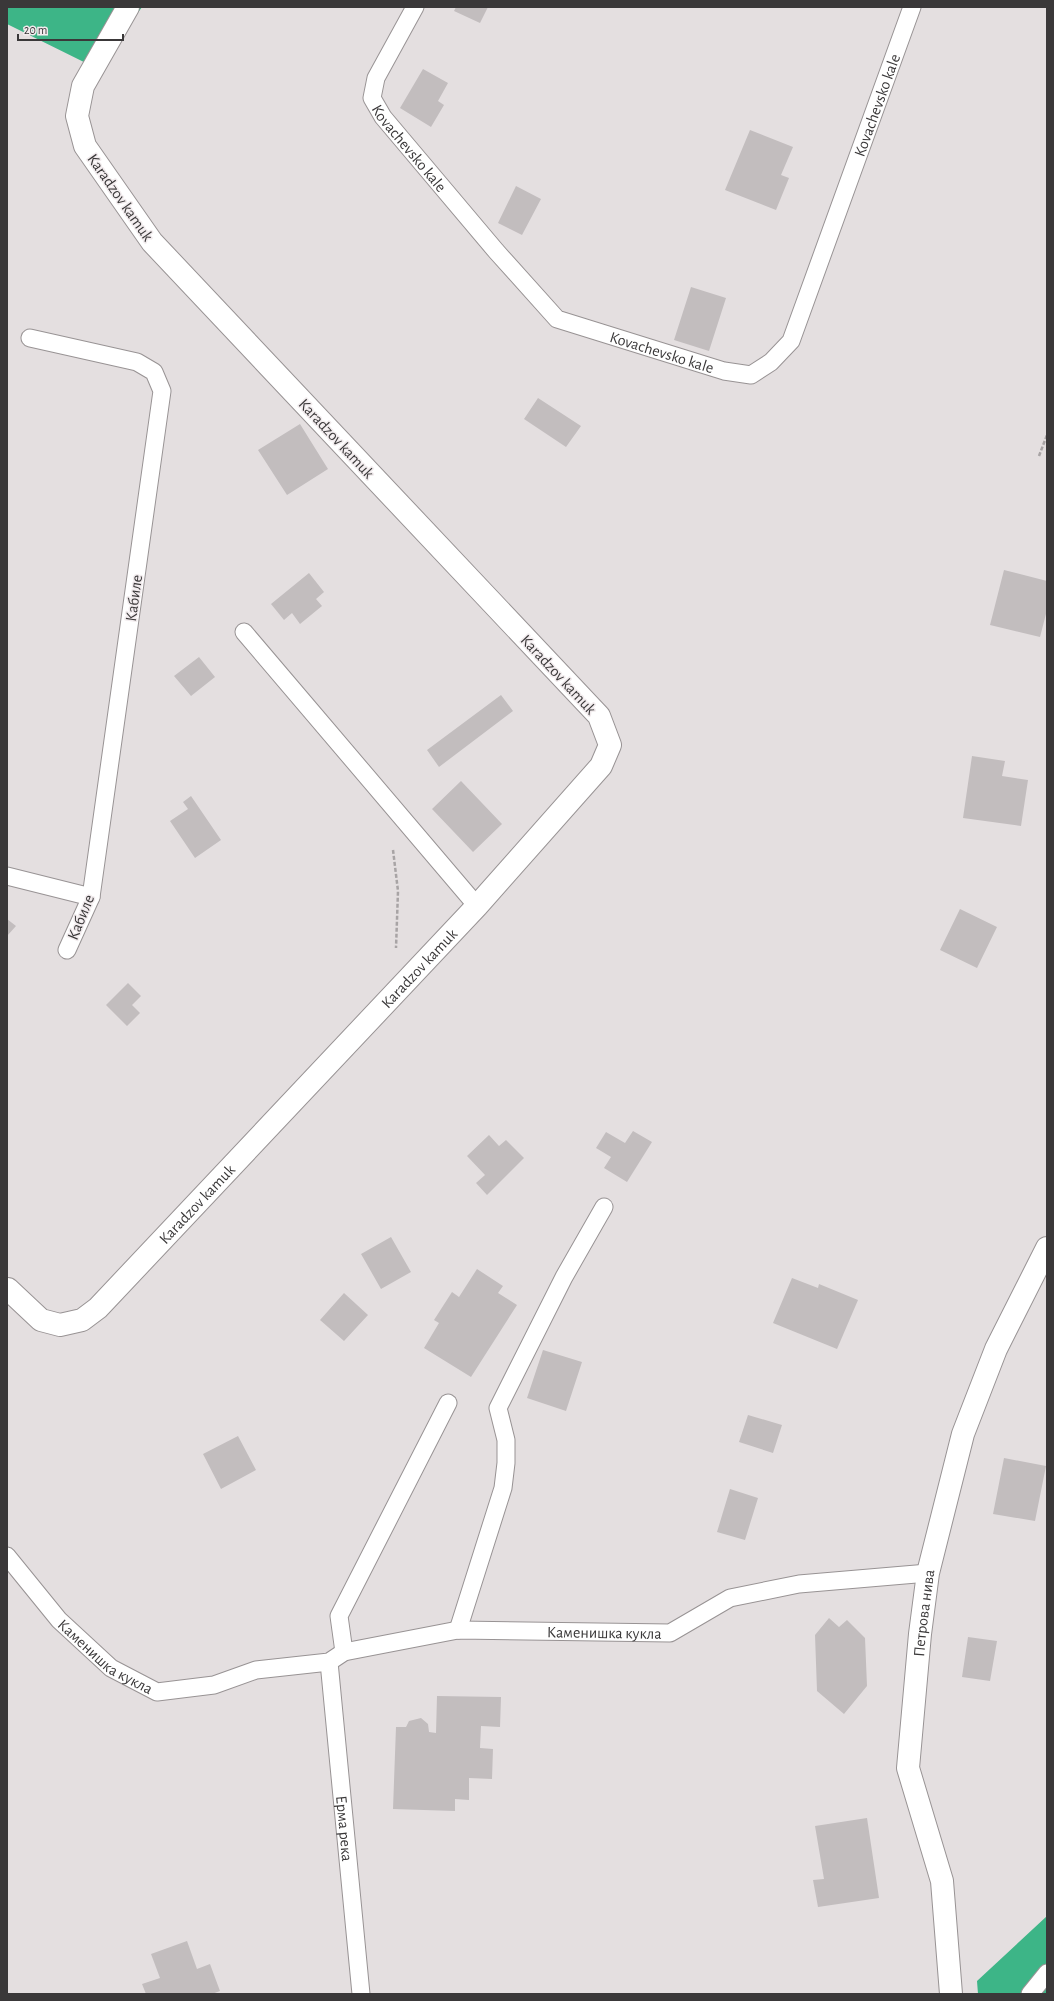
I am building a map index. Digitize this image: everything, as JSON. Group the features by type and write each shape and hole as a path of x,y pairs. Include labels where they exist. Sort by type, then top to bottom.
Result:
{"street":[{"name":"Karadzov kamuk","path":"7,1289 40,1320 60,1325 82,1320 98,1308 477,906 602,766 610,745 599,716 152,242 85,146 77,116 83,86 128,7"},
{"name":"Петрова нива","path":"951,1994 942,1881 908,1768 920,1634 928,1574 962,1434 996,1349 1046,1252"}],"lane":[{"name":"Kovachevsko kale","path":"415,7 376,78 372,98 382,117 496,251 557,319 724,371 751,375 771,362 791,341 912,7"},
{"name":"Кабиле","path":"30,338 137,362 154,372 162,391 91,897 67,950"},
{"path":"244,632 477,906"},
{"path":"7,876 91,897"},
{"path":"458,1630 503,1488 506,1463 506,1440 498,1408 564,1277 604,1207"},
{"path":"329,1662 344,1652 340,1616 448,1403"},
{"name":"Каменишка кукла","path":"7,1556 59,1620 111,1668 157,1692 214,1685 256,1670 329,1662"},
{"name":"Каменишка кукла","path":"344,1652 458,1630 670,1633 730,1598 798,1584 928,1574"},
{"name":"Ерма река","path":"329,1662 361,1994"},
{"path":"1030,1994 1047,1973"}],"path":[{"path":"1039,456 1047,435"},
{"path":"392,849 398,891 397,991"}],"green space":[{"path":"7,7 142,7 98,69 7,24"},
{"path":"1047,1916 1047,1994 978,1994 977,1981"}],"building":[{"path":"456,7 488,7 480,23 454,11"},
{"path":"423,69 448,83 438,101 444,105 431,127 400,108"},
{"path":"750,130 793,147 781,175 789,178 776,210 725,190"},
{"path":"516,186 541,199 522,235 498,223"},
{"path":"691,287 726,298 709,351 674,340"},
{"path":"538,398 581,426 566,447 524,419"},
{"path":"300,424 328,469 287,495 258,450"},
{"path":"1004,570 1047,581 1047,610 1040,637 990,625"},
{"path":"309,573 324,592 316,599 322,606 300,624 292,613 284,620 271,604"},
{"path":"199,657 215,677 191,696 174,676"},
{"path":"501,695 513,711 439,767 427,750"},
{"path":"972,756 1005,761 1002,776 1028,780 1021,826 963,818"},
{"path":"461,781 502,824 473,852 432,809"},
{"path":"191,796 221,840 195,858 170,821 188,809 183,802"},
{"path":"960,909 997,927 977,968 940,950"},
{"path":"7,919 16,926 7,936"},
{"path":"128,983 141,996 132,1005 140,1013 127,1026 106,1005"},
{"path":"633,1131 652,1142 627,1182 604,1168 611,1157 596,1148 606,1132 625,1143"},
{"path":"489,1135 499,1146 506,1140 524,1158 487,1195 476,1183 485,1175 467,1156"},
{"path":"391,1237 411,1272 381,1289 361,1254"},
{"path":"477,1269 503,1286 498,1293 517,1305 471,1377 424,1348 439,1323 434,1320 452,1292 459,1297"},
{"path":"792,1278 818,1288 819,1284 858,1300 837,1349 773,1323"},
{"path":"344,1293 368,1315 344,1341 320,1320"},
{"path":"543,1350 582,1362 566,1411 527,1398"},
{"path":"748,1415 782,1425 773,1453 739,1442"},
{"path":"238,1436 256,1470 221,1489 203,1454"},
{"path":"1004,1458 1046,1466 1035,1521 993,1514"},
{"path":"730,1489 758,1498 745,1540 717,1532"},
{"path":"829,1618 839,1627 847,1620 865,1638 867,1686 844,1714 817,1691 815,1635"},
{"path":"968,1637 997,1641 990,1681 962,1677"},
{"path":"437,1696 501,1697 500,1727 481,1726 480,1748 493,1749 492,1779 469,1778 469,1800 455,1799 455,1811 393,1809 396,1727 406,1727 409,1721 421,1718 428,1724 429,1732 436,1733"},
{"path":"867,1818 879,1898 818,1907 813,1880 824,1879 815,1826"},
{"path":"187,1941 197,1969 210,1964 220,1991 212,1994 146,1994 142,1984 160,1978 151,1954"}]}
